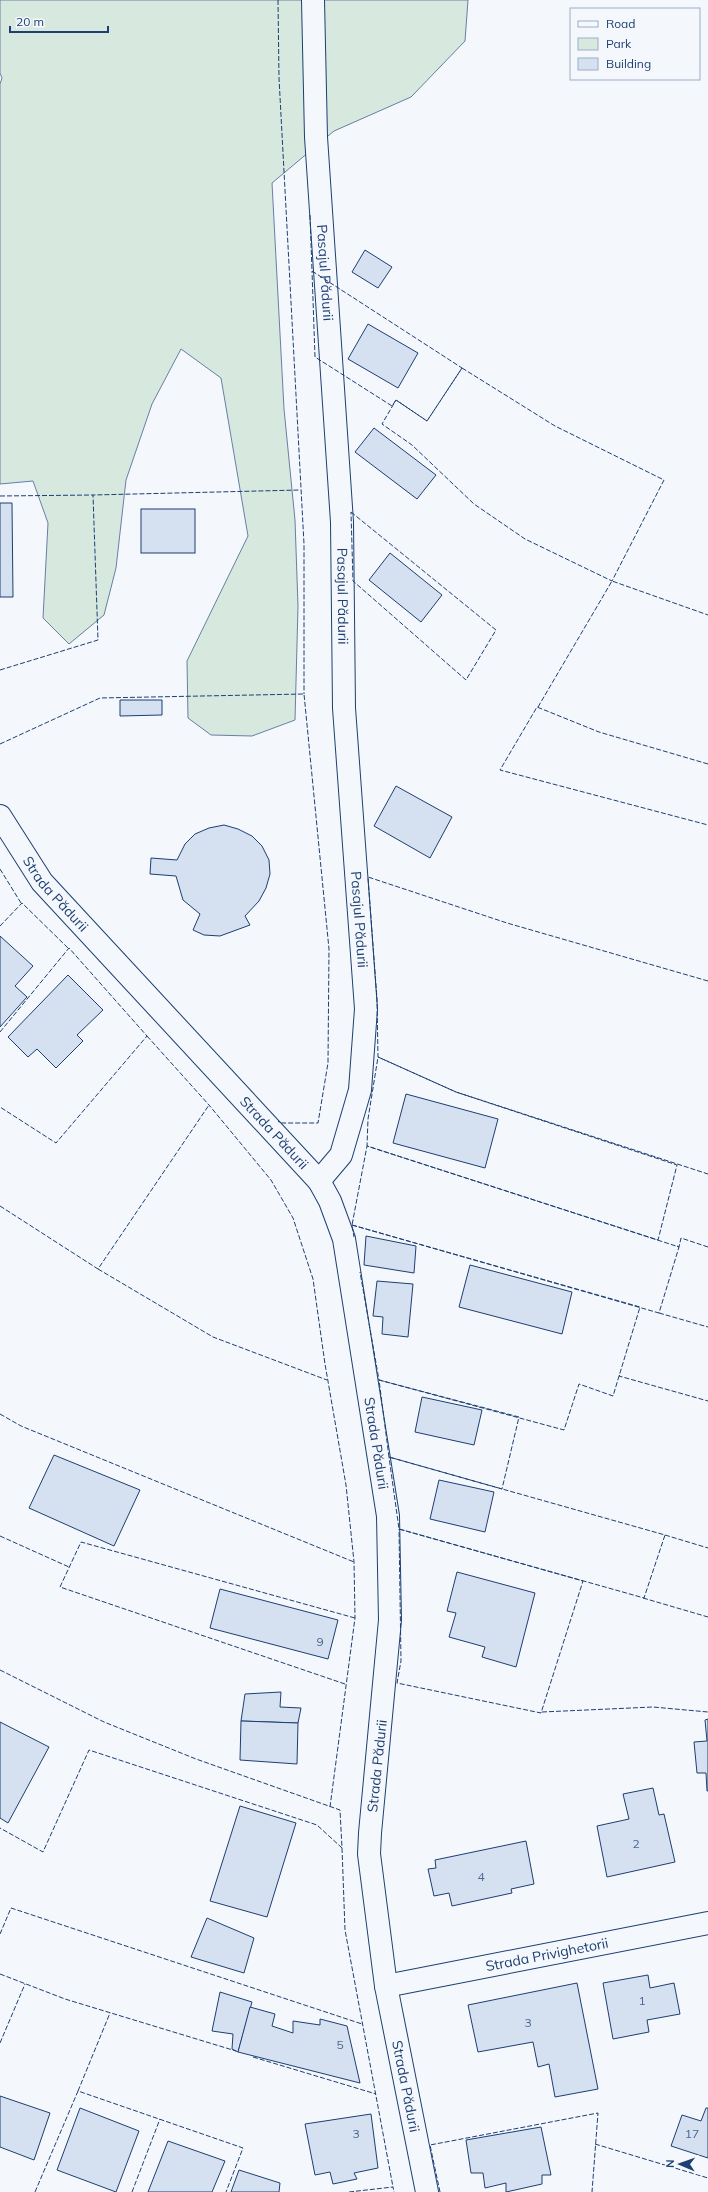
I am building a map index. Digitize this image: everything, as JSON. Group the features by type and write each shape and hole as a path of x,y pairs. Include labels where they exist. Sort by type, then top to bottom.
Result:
{"street":[{"name":"Pasajul Pădurii","path":"313,0 316,137 342,522 344,708 366,1009 360,1090 341,1155 319,1181"},
{"name":"Strada Pădurii","path":"0,816 42,882 319,1181 330,1201 344,1239 388,1516 390,1620 370,1847 386,1986 427,2192"},
{"name":"Strada Privighetorii","path":"386,1986 708,1923"}],"green space":[{"path":"0,0 468,0 465,41 411,97 334,131 272,183 284,409 295,520 298,606 295,720 252,736 211,735 188,718 187,661 248,536 221,378 181,349 152,404 126,480 116,568 104,615 69,644 43,618 48,523 33,481 0,484 0,84 2,78 0,73"}],"building":[{"path":"365,250 392,267 378,288 352,272"},
{"path":"368,324 418,353 398,388 348,359"},
{"path":"374,428 436,475 417,499 355,452"},
{"path":"0,503 12,503 13,597 0,597"},
{"path":"141,509 195,509 195,553 141,553"},
{"path":"390,553 442,595 421,622 369,580"},
{"path":"120,700 162,700 162,715 120,716"},
{"path":"396,786 452,817 430,858 374,826"},
{"path":"224,825 238,829 252,836 262,846 269,860 270,874 266,888 259,901 245,916 250,925 220,936 204,935 193,930 200,914 183,900 176,876 150,874 151,858 177,860 185,844 195,834 209,828"},
{"path":"0,936 33,966 15,986 27,997 0,1027"},
{"path":"68,975 103,1010 77,1035 83,1041 56,1068 37,1049 28,1057 8,1037"},
{"path":"406,1094 498,1119 485,1168 393,1143"},
{"path":"366,1236 416,1246 414,1273 364,1265"},
{"path":"470,1265 572,1292 562,1334 459,1307"},
{"path":"377,1281 413,1284 408,1337 382,1334 383,1317 373,1316"},
{"path":"422,1397 482,1410 474,1445 415,1432"},
{"path":"54,1455 140,1490 114,1546 29,1508"},
{"path":"439,1480 494,1492 485,1532 430,1519"},
{"path":"457,1572 535,1593 516,1667 482,1657 485,1647 449,1637 456,1613 447,1611"},
{"path":"220,1589 338,1620 328,1659 210,1628"},
{"path":"281,1692 280,1707 301,1708 298,1723 241,1721 245,1694"},
{"path":"708,1719 707,1791 706,1773 697,1773 694,1742 707,1741 705,1720"},
{"path":"241,1721 298,1723 297,1764 240,1760"},
{"path":"0,1722 49,1747 8,1823 0,1818"},
{"path":"653,1788 659,1815 664,1814 675,1862 607,1877 597,1826 629,1819 623,1794"},
{"path":"240,1806 296,1823 267,1917 210,1901"},
{"path":"526,1841 534,1884 511,1889 512,1893 452,1906 449,1893 434,1896 428,1869 436,1868 435,1860"},
{"path":"207,1918 254,1938 244,1973 191,1957"},
{"path":"648,1975 650,1988 674,1983 680,2014 647,2020 649,2032 613,2039 603,1983"},
{"path":"577,1983 598,2089 555,2097 549,2064 538,2067 533,2042 478,2052 468,2005"},
{"path":"220,1992 252,2002 238,2052 232,2049 233,2034 212,2031"},
{"path":"250,2007 275,2014 272,2026 293,2033 293,2021 320,2025 320,2019 347,2026 360,2083 238,2052"},
{"path":"0,2096 50,2113 34,2160 0,2147"},
{"path":"80,2108 139,2131 116,2192 57,2170"},
{"path":"706,2108 708,2108 708,2158 671,2146 682,2115 701,2121"},
{"path":"371,2114 378,2168 354,2173 357,2179 333,2184 330,2172 315,2175 305,2124"},
{"path":"541,2127 551,2175 542,2175 542,2184 506,2192 506,2183 485,2188 483,2173 471,2173 466,2140"},
{"path":"168,2141 225,2161 212,2192 148,2192"},
{"path":"239,2170 280,2183 279,2192 231,2192"}],"fence":[{"path":"278,0 279,78 304,544 304,694"},
{"path":"310,215 312,271"},
{"path":"312,271 462,368 427,421 396,400 392,406 315,357 312,271"},
{"path":"462,368 555,426 664,480 612,581 525,539 474,504 412,445 382,424 396,400 427,421 462,368"},
{"path":"0,670 98,640 93,495 300,490"},
{"path":"0,496 93,495"},
{"path":"351,512 496,630 466,680 353,581 351,512"},
{"path":"538,707 612,581 708,615"},
{"path":"0,744 100,698 304,694 329,949 328,1063 318,1123 280,1123 278,1121"},
{"path":"708,764 599,732 537,707 500,770 708,825"},
{"path":"0,869 21,903"},
{"path":"708,981 507,923 368,877 377,999 378,1057 456,1092 708,1174"},
{"path":"0,926 22,903 68,948"},
{"path":"0,1032 69,948 147,1036 56,1143 0,1107"},
{"path":"147,1036 209,1105 271,1180 293,1218 313,1279 325,1364 346,1485 354,1562 355,1618 330,1807"},
{"path":"378,1057 456,1092 677,1165 658,1240 367,1146 368,1119 378,1057"},
{"path":"0,1206 98,1269 209,1105"},
{"path":"352,1225 659,1313 679,1247 367,1146 352,1225 354,1237"},
{"path":"352,1225 640,1307 613,1396 579,1384 564,1430 379,1380 360,1272"},
{"path":"677,1246 679,1247 681,1238 708,1247"},
{"path":"98,1269 213,1337 327,1380"},
{"path":"659,1313 708,1327"},
{"path":"620,1375 619,1376 708,1401"},
{"path":"379,1380 519,1417 502,1489 389,1457 379,1380"},
{"path":"0,1414 21,1426 354,1562"},
{"path":"389,1457 665,1535 644,1598 399,1529 389,1457"},
{"path":"399,1529 583,1581 541,1713 397,1683 401,1661 399,1529"},
{"path":"665,1535 708,1548"},
{"path":"0,1536 69,1567"},
{"path":"345,1684 60,1587 81,1542 355,1618"},
{"path":"643,1598 708,1617"},
{"path":"0,1670 104,1722 196,1759 340,1810 342,1848 317,1825 89,1750 43,1852 0,1828"},
{"path":"542,1712 653,1707 708,1712"},
{"path":"342,1848 345,1930 393,2187"},
{"path":"0,1934 11,1908 362,2024"},
{"path":"0,1974 65,1999 236,2051"},
{"path":"0,2043 25,1984"},
{"path":"78,2091 110,2013"},
{"path":"253,2057 376,2094"},
{"path":"35,2192 78,2091 243,2148 226,2192"},
{"path":"440,2192 430,2145 598,2113 592,2192"},
{"path":"132,2192 160,2119"},
{"path":"595,2144 708,2178"},
{"path":"349,2192 393,2187 394,2192"}]}
